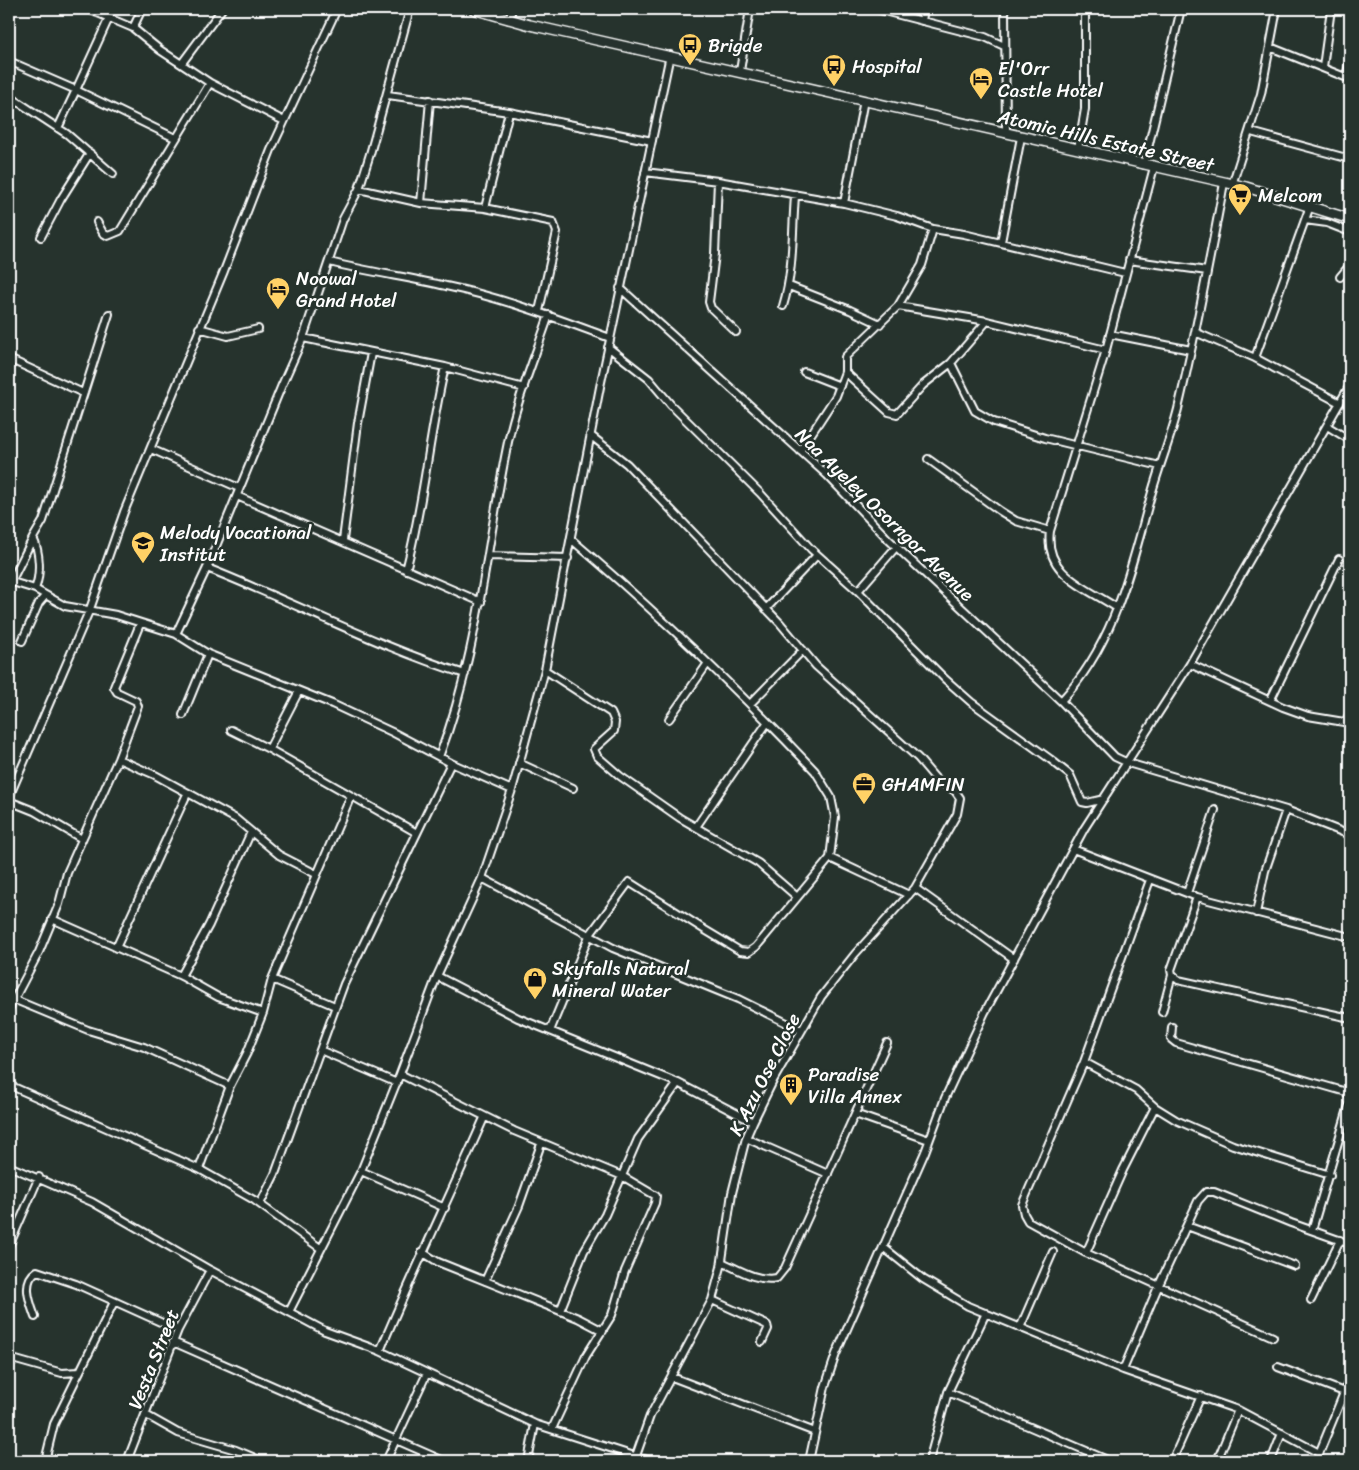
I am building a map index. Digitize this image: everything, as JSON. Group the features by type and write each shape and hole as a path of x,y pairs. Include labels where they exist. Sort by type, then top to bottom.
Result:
{"street":[{"path":"88,9 133,28 160,50 210,83 284,121"},
{"path":"133,28 142,9"},
{"path":"182,63 222,9"},
{"path":"82,839 9,799 90,609 124,512 284,121 337,9"},
{"path":"176,634 208,568 239,488 304,338 343,219 359,189 388,95 410,9"},
{"name":"Atomic Hills Estate Street","path":"473,9 509,20 670,55 1228,184 1350,219"},
{"path":"509,20 512,9"},
{"path":"740,71 750,9"},
{"path":"876,9 985,37 1004,46"},
{"path":"922,21 924,9"},
{"path":"1005,9 1006,134"},
{"path":"1078,149 1084,109 1085,9"},
{"path":"1144,164 1181,9"},
{"path":"1061,701 1086,671 1117,608 1137,552 1160,466 1178,410 1207,271 1228,184 1251,132 1261,94 1276,9"},
{"path":"1323,67 1331,9"},
{"path":"58,128 109,18"},
{"path":"1270,47 1348,78 1350,60"},
{"path":"289,1312 361,1170 397,1083 437,976 482,878 512,790 545,670 572,540 590,435 670,55"},
{"path":"9,60 176,138"},
{"path":"97,222 103,233 108,236 120,231 210,83"},
{"path":"388,95 509,112 652,141"},
{"path":"9,96 58,128 113,174"},
{"path":"421,203 430,100"},
{"path":"844,203 864,100"},
{"path":"485,208 509,112"},
{"path":"1251,132 1350,159"},
{"path":"1001,242 1022,137"},
{"path":"41,236 90,153"},
{"path":"1117,608 1077,584 1054,562 1050,552 1050,531 1106,350 1128,260 1154,167"},
{"path":"646,172 844,203 898,216 933,229 1001,242 1125,273"},
{"path":"718,182 715,254 708,302 711,308 736,332"},
{"path":"359,189 421,203 485,208 553,222 556,227 556,238 539,311"},
{"path":"783,306 789,286 795,196"},
{"path":"1255,358 1310,206"},
{"path":"1305,220 1327,223 1350,232"},
{"path":"800,450 828,409 840,386 845,372 845,361 848,353 898,306 922,265 933,229"},
{"path":"1128,260 1207,271"},
{"path":"330,262 379,274 447,286 539,311 610,338"},
{"path":"1340,277 1350,265"},
{"path":"789,286 880,324"},
{"name":"Naa Ayeley Osorngor Avenue","path":"620,288 800,450 897,546 1061,701 1115,757 1128,763 1286,810 1350,835"},
{"path":"898,306 987,321 1106,350"},
{"path":"109,314 43,521 10,581 35,589 65,606 90,609 176,634 208,654 299,691 394,733 451,764 512,790"},
{"path":"439,757 465,674 481,602 508,440 549,315"},
{"path":"845,372 889,412 895,415 924,384 952,363 987,321"},
{"path":"200,328 228,336 258,329"},
{"path":"1195,332 1255,358 1340,403"},
{"path":"1110,334 1191,350"},
{"path":"304,338 445,367 524,388"},
{"path":"608,348 649,380 671,405 760,493 817,555 858,591 959,691 1070,775 1082,802 1087,803 1104,799"},
{"path":"343,540 358,423 371,353"},
{"path":"9,359 83,393"},
{"path":"952,363 970,403 975,411 984,417 1045,438 1160,466"},
{"path":"406,570 416,531 434,414 445,367"},
{"path":"804,372 840,386"},
{"path":"809,1461 825,1387 836,1354 970,1042 1073,849 1190,664 1350,385"},
{"path":"1327,426 1350,440"},
{"path":"590,435 627,464 790,634 803,650 750,704"},
{"path":"151,449 239,488"},
{"path":"928,459 1016,521 1050,531"},
{"path":"237,496 343,540 406,570 481,602"},
{"path":"33,538 38,548 35,589"},
{"path":"550,1031 589,936 631,882 712,934 740,950 749,952 756,947 796,896 830,858 835,817 831,797 815,771 708,663 626,586 572,540"},
{"path":"858,591 897,546"},
{"path":"766,610 817,555"},
{"path":"489,556 568,558"},
{"path":"1270,701 1339,559"},
{"path":"208,568 273,594 393,649 465,674"},
{"path":"22,641 39,603 45,596"},
{"path":"9,1009 39,952 82,839 118,758 138,706 136,700 117,692 115,685 140,624"},
{"name":"K Azu Ose Close","path":"636,1456 650,1416 712,1300 719,1281 727,1216 746,1138 753,1122 801,1030 836,977 915,888 957,814 960,801 958,794 935,778 918,758 823,672 803,650"},
{"path":"183,715 208,654"},
{"path":"669,719 708,663"},
{"path":"1190,664 1270,701 1308,716 1348,723 1350,712"},
{"path":"545,670 611,713 614,731 594,749 596,756 620,776 696,827 744,853 796,896"},
{"path":"270,750 299,691"},
{"path":"696,827 767,723"},
{"path":"231,730 418,833"},
{"path":"118,758 155,775 236,819 292,863 316,874"},
{"path":"519,763 573,788"},
{"path":"260,1204 275,1174 336,1006 362,946 451,764"},
{"path":"116,948 187,794"},
{"path":"199,1169 230,1086 263,1013 272,979 351,796"},
{"path":"1187,892 1215,810"},
{"path":"1256,913 1265,871 1286,810"},
{"path":"181,976 209,925 251,832"},
{"path":"1073,849 1198,897 1350,937"},
{"path":"830,858 909,895"},
{"path":"482,878 548,912 589,936 650,965 738,999 801,1030"},
{"path":"1150,880 1084,1062 1022,1206 1024,1214 1028,1222 1086,1254 1272,1337"},
{"path":"915,888 1014,959"},
{"path":"1162,1012 1172,975 1171,970 1198,897"},
{"path":"52,919 181,976 218,997 263,1013"},
{"path":"1172,975 1178,980 1350,1018"},
{"path":"437,976 491,1005 678,1083 753,1122"},
{"path":"272,979 336,1006"},
{"path":"13,999 88,1030 144,1047 230,1086"},
{"path":"1172,1027 1172,1039 1176,1043 1350,1095"},
{"path":"722,1262 751,1276 768,1280 777,1278 785,1268 887,1043"},
{"path":"320,1050 397,1083"},
{"path":"1084,1062 1136,1090 1156,1107 1176,1120 1233,1144 1330,1175"},
{"path":"400,1074 484,1118 541,1144 622,1176 652,1191 656,1196 655,1204 625,1271 618,1303 603,1331 586,1356 552,1429"},
{"path":"560,1311 584,1251 605,1215 638,1139 678,1083"},
{"path":"9,1085 199,1169 260,1204 320,1248"},
{"path":"1312,1230 1330,1175 1350,1102"},
{"path":"1086,1254 1123,1170 1156,1107"},
{"path":"855,1114 929,1140"},
{"path":"380,1351 422,1252 445,1208 484,1118"},
{"path":"746,1138 828,1174"},
{"path":"485,1281 519,1206 541,1144"},
{"path":"9,1166 92,1202 210,1270 325,1331 380,1351 535,1424 650,1461"},
{"path":"361,1170 445,1208"},
{"path":"9,1246 38,1177"},
{"path":"1123,1370 1186,1226 1198,1201 1206,1192 1210,1191 1350,1244"},
{"path":"1186,1226 1295,1266"},
{"path":"1311,1300 1340,1240"},
{"path":"883,1247 923,1279 986,1313 1123,1370 1238,1410 1319,1453"},
{"path":"422,1252 438,1262 560,1311 603,1331"},
{"path":"1020,1328 1053,1252"},
{"name":"Vesta Street","path":"127,1461 178,1330 210,1270"},
{"path":"36,1317 28,1292 33,1275 38,1271 178,1330"},
{"path":"712,1300 767,1325 768,1329 762,1342"},
{"path":"45,1461 54,1424 114,1302"},
{"path":"929,1461 948,1392 986,1313"},
{"path":"173,1342 444,1461"},
{"path":"9,1358 62,1373 78,1372"},
{"path":"1278,1367 1344,1392"},
{"path":"386,1461 427,1373"},
{"path":"672,1377 815,1432"},
{"path":"1316,1461 1350,1378"},
{"path":"948,1392 1110,1461"},
{"path":"1172,1461 1201,1396"},
{"path":"1217,1461 1238,1410"},
{"path":"146,1415 178,1433 236,1450 262,1461"},
{"path":"528,1461 535,1424"},
{"path":"1271,1461 1282,1432"}],"place":[{"name":"Brigde","path":"690,66"},
{"name":"Hospital","path":"834,87"},
{"name":"El'Orr Castle Hotel","path":"981,100"},
{"name":"Melcom","path":"1240,216"},
{"name":"Noowal Grand Hotel","path":"278,310"},
{"name":"Melody Vocational Institut","path":"143,564"},
{"name":"GHAMFIN","path":"864,805"},
{"name":"Skyfalls Natural Mineral Water","path":"535,1000"},
{"name":"Paradise Villa Annex","path":"791,1106"}]}
